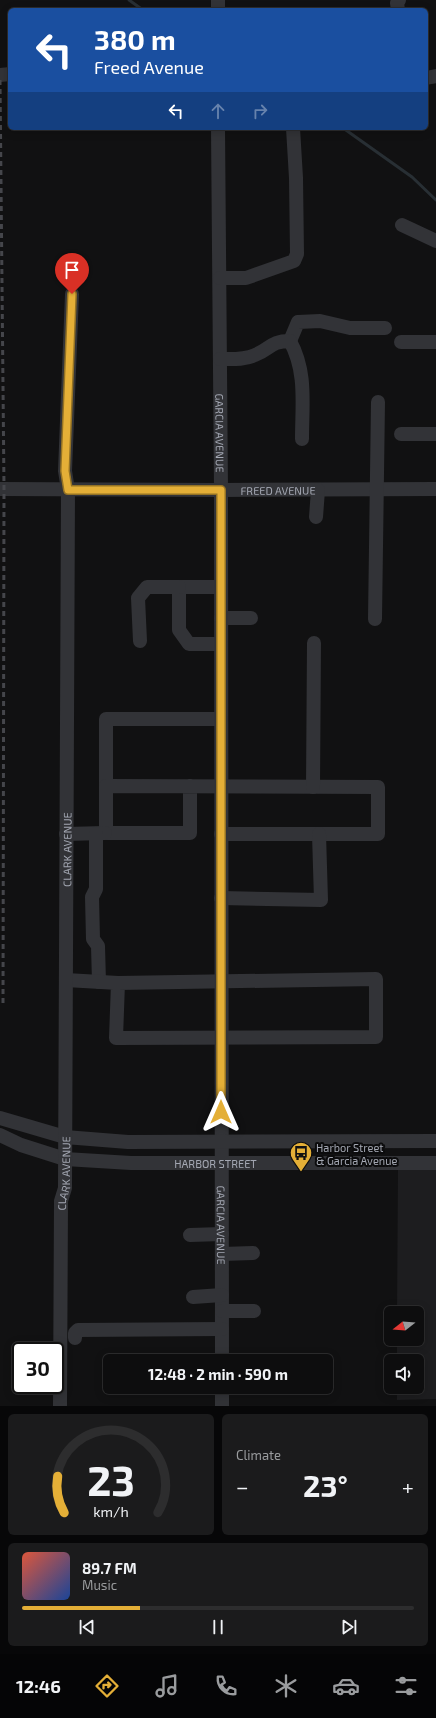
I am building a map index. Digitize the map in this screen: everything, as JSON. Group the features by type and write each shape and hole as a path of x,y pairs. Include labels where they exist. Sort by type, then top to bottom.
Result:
{"street":[{"name":"GARCIA AVENUE","path":"218,130 222,644 222,1354"},
{"path":"220,278 246,278 294,261 297,254 297,239 293,130"},
{"path":"402,225 436,241"},
{"name":"CLARK AVENUE","path":"60,1406 61,1201 65,1188 68,490 65,471 72,294"},
{"path":"302,439 303,376 295,351 290,341 298,322 320,321 350,328 385,328"},
{"path":"220,359 237,360 256,355 278,341 290,341"},
{"path":"401,342 436,342"},
{"path":"375,619 378,490 378,402"},
{"path":"401,434 436,434"},
{"name":"FREED AVENUE","path":"0,489 436,489"},
{"path":"316,517 318,490"},
{"path":"140,641 138,598 147,587 221,587"},
{"path":"179,587 178,630 189,644 222,644"},
{"path":"221,618 250,618"},
{"path":"313,786 314,643"},
{"path":"99,982 98,946 93,939 92,897 96,889 106,786 106,719 221,720"},
{"path":"106,786 378,787 378,834 221,834"},
{"path":"66,834 190,833 190,786"},
{"path":"221,898 321,900 319,834"},
{"path":"66,980 118,983 376,980 376,1037 116,1038 118,983"},
{"name":"HARBOR STREET","path":"0,1118 65,1137 128,1142 436,1142"},
{"name":"HARBOR STREET","path":"0,1135 21,1145 65,1158 131,1163 221,1162 436,1164"},
{"path":"190,1234 222,1234"},
{"path":"222,1254 253,1253"},
{"path":"193,1297 222,1295"},
{"path":"222,1311 254,1312"},
{"path":"75,1338 75,1333 78,1330 222,1329"},
{"path":"222,1394 222,1406"}],"shaded area":[{"path":"398,1169 436,1169 436,1399 397,1400 397,1394 424,1394 424,1354 397,1354 397,1346 424,1346 424,1306 397,1306"}],"waterway":[{"path":"129,0 140,8"},
{"path":"346,130 412,177 436,200"}],"railway":[{"path":"0,80 4,488 3,1005"}],"place":[{"name":"Harbor Street & Garcia Avenue","path":"301,1172"}],"route":[{"path":"72,294 65,471 68,490 221,490 221,1112"}]}
